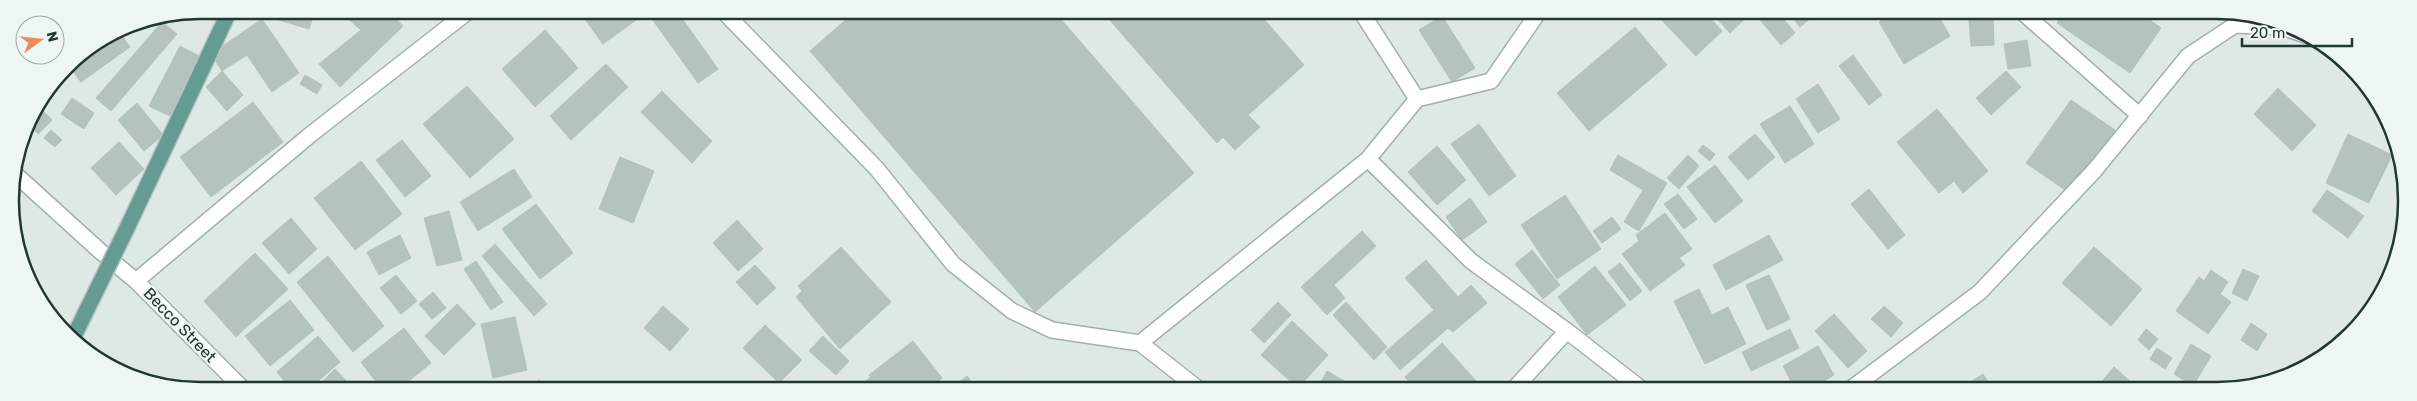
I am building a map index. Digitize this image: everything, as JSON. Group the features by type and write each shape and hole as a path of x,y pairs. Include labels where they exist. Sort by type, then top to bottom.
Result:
{"main road":[{"path":"76,332 226,19"}],"street":[{"path":"136,281 310,135 458,19"},
{"path":"731,19 877,169 953,264 1012,311 1052,330 1140,343 1190,382"},
{"path":"1366,19 1417,99"},
{"path":"1140,343 1368,159 1417,99 1491,80 1534,19"},
{"path":"2030,19 2140,116"},
{"path":"1860,382 1980,292 2094,170 2188,56 2235,25 2269,26"},
{"path":"1368,159 1471,261 1567,331 1632,382"},
{"name":"Becco Street","path":"20,178 94,246 136,281 236,382"},
{"path":"1520,382 1567,331"}],"building":[{"path":"262,19 299,73 272,92 247,55 222,71 211,54"},
{"path":"276,19 312,19 309,29"},
{"path":"348,19 396,19 403,26 340,87 319,64 361,30"},
{"path":"585,19 637,19 603,44"},
{"path":"652,19 682,19 718,69 698,83"},
{"path":"847,19 1061,19 1194,173 1035,312 810,51"},
{"path":"1109,19 1264,19 1304,65 1248,115 1260,127 1235,150 1223,137 1217,143"},
{"path":"1437,19 1444,19 1475,68 1452,82 1419,30"},
{"path":"1661,19 1711,19 1722,31 1696,56"},
{"path":"1717,19 1745,19 1730,33"},
{"path":"1759,19 1783,19 1795,33 1781,45"},
{"path":"1794,19 1809,19 1800,27"},
{"path":"1884,19 1940,19 1950,36 1904,64 1879,22"},
{"path":"1969,19 1993,19 1994,45 1971,46"},
{"path":"2059,19 2148,19 2161,28 2130,73 2057,23"},
{"path":"161,23 177,34 111,111 96,98"},
{"path":"1635,27 1667,65 1589,131 1557,93"},
{"path":"545,30 578,68 535,107 502,69"},
{"path":"122,36 130,47 81,82 73,71 90,56"},
{"path":"2027,40 2031,66 2008,69 2004,44"},
{"path":"180,46 203,58 172,117 149,106"},
{"path":"1853,55 1882,95 1869,105 1839,66"},
{"path":"606,64 628,87 571,140 550,116"},
{"path":"222,71 243,95 227,111 206,87"},
{"path":"2006,71 2021,87 1991,115 1976,98"},
{"path":"305,75 322,85 317,94 300,84"},
{"path":"1818,84 1840,119 1818,133 1796,99"},
{"path":"467,86 514,139 470,178 423,124"},
{"path":"2278,88 2316,125 2292,151 2254,114"},
{"path":"662,91 712,141 692,163 641,112"},
{"path":"72,98 94,113 84,129 61,114"},
{"path":"2071,100 2115,130 2071,194 2026,163"},
{"path":"253,102 283,142 211,197 180,157"},
{"path":"137,103 163,135 144,151 118,120"},
{"path":"1790,106 1814,144 1785,163 1760,124"},
{"path":"1937,109 1988,171 1963,193 1954,181 1939,193 1897,142"},
{"path":"43,111 52,120 38,134 34,130"},
{"path":"1479,124 1516,176 1489,196 1451,144"},
{"path":"51,130 62,140 55,147 44,138"},
{"path":"1755,134 1775,157 1748,180 1728,157"},
{"path":"2348,134 2392,155 2369,203 2326,183"},
{"path":"402,140 431,176 405,197 376,160"},
{"path":"119,142 144,169 116,195 91,168"},
{"path":"1703,145 1715,154 1710,161 1698,151"},
{"path":"1437,146 1466,180 1437,205 1408,172"},
{"path":"1618,155 1667,183 1639,231 1624,222 1643,190 1610,170"},
{"path":"1688,155 1699,166 1679,189 1667,178"},
{"path":"620,157 654,171 633,223 599,209"},
{"path":"361,161 402,214 355,250 314,198"},
{"path":"1715,165 1743,201 1715,223 1687,187"},
{"path":"514,169 532,197 478,231 460,202"},
{"path":"1869,189 1905,235 1888,249 1851,204"},
{"path":"2327,190 2364,216 2348,238 2312,211"},
{"path":"1678,194 1697,219 1684,229 1664,204"},
{"path":"1565,195 1601,249 1557,279 1521,225"},
{"path":"1470,198 1487,222 1462,240 1446,217"},
{"path":"536,204 573,253 540,279 502,229"},
{"path":"449,211 462,260 437,266 424,218"},
{"path":"1665,213 1692,249 1679,258 1685,265 1650,291 1622,254 1639,241 1636,235"},
{"path":"1612,217 1621,229 1602,243 1593,231"},
{"path":"291,218 317,249 289,274 262,243"},
{"path":"737,220 763,249 738,271 713,243"},
{"path":"1362,231 1376,246 1334,285 1345,298 1327,315 1301,287"},
{"path":"400,235 411,258 379,275 367,252"},
{"path":"1769,235 1783,260 1726,290 1713,265"},
{"path":"495,244 547,304 534,316 482,256"},
{"path":"841,247 891,302 840,349 796,297 802,291 798,286"},
{"path":"2094,247 2142,289 2111,326 2062,283"},
{"path":"1532,250 1560,285 1543,299 1515,264"},
{"path":"255,253 288,289 236,337 204,301"},
{"path":"328,256 384,326 353,352 297,282"},
{"path":"1426,260 1458,297 1471,285 1487,303 1453,332 1448,328 1400,370 1385,352 1434,310 1405,278"},
{"path":"476,261 503,302 491,310 464,269"},
{"path":"1620,263 1642,291 1630,301 1608,272"},
{"path":"755,265 776,288 757,305 736,282"},
{"path":"1595,266 1626,305 1587,335 1558,297"},
{"path":"2243,269 2259,276 2247,301 2232,293"},
{"path":"2211,270 2228,282 2220,294 2231,302 2208,334 2176,311 2199,277 2204,281"},
{"path":"396,275 417,301 401,314 380,288"},
{"path":"1769,275 1790,319 1767,330 1746,285"},
{"path":"1699,289 1712,315 1728,307 1746,344 1705,364 1674,301"},
{"path":"433,292 446,308 432,319 419,304"},
{"path":"290,300 314,330 270,366 245,336"},
{"path":"1278,302 1291,315 1264,343 1251,330"},
{"path":"1346,302 1387,347 1374,360 1333,315"},
{"path":"457,304 476,324 444,355 425,336"},
{"path":"663,306 689,329 670,351 644,328"},
{"path":"1884,306 1903,323 1891,337 1871,319"},
{"path":"1834,314 1867,351 1848,368 1815,331"},
{"path":"515,317 527,370 493,378 481,324"},
{"path":"1292,321 1328,355 1303,382 1291,382 1261,355"},
{"path":"2251,323 2267,334 2257,351 2241,340"},
{"path":"765,325 802,360 778,382 743,348"},
{"path":"404,328 431,363 407,382 376,382 361,362"},
{"path":"1790,329 1799,348 1751,371 1742,352"},
{"path":"2146,329 2158,339 2149,350 2138,340"},
{"path":"318,336 340,362 317,382 285,382 277,372"},
{"path":"823,336 849,361 836,375 809,351"},
{"path":"913,341 942,378 937,382 865,382 871,377 869,375"},
{"path":"1442,343 1477,382 1410,382 1405,377"},
{"path":"2191,344 2211,356 2195,382 2187,382 2174,374"},
{"path":"1818,346 1834,375 1822,382 1791,382 1783,366"},
{"path":"2157,348 2172,358 2165,369 2150,359"},
{"path":"2114,367 2131,382 2102,382"},
{"path":"335,369 347,382 322,382"},
{"path":"1327,371 1346,382 1321,382"},
{"path":"1983,374 1988,382 1971,382"},
{"path":"967,376 972,382 959,382"}]}
